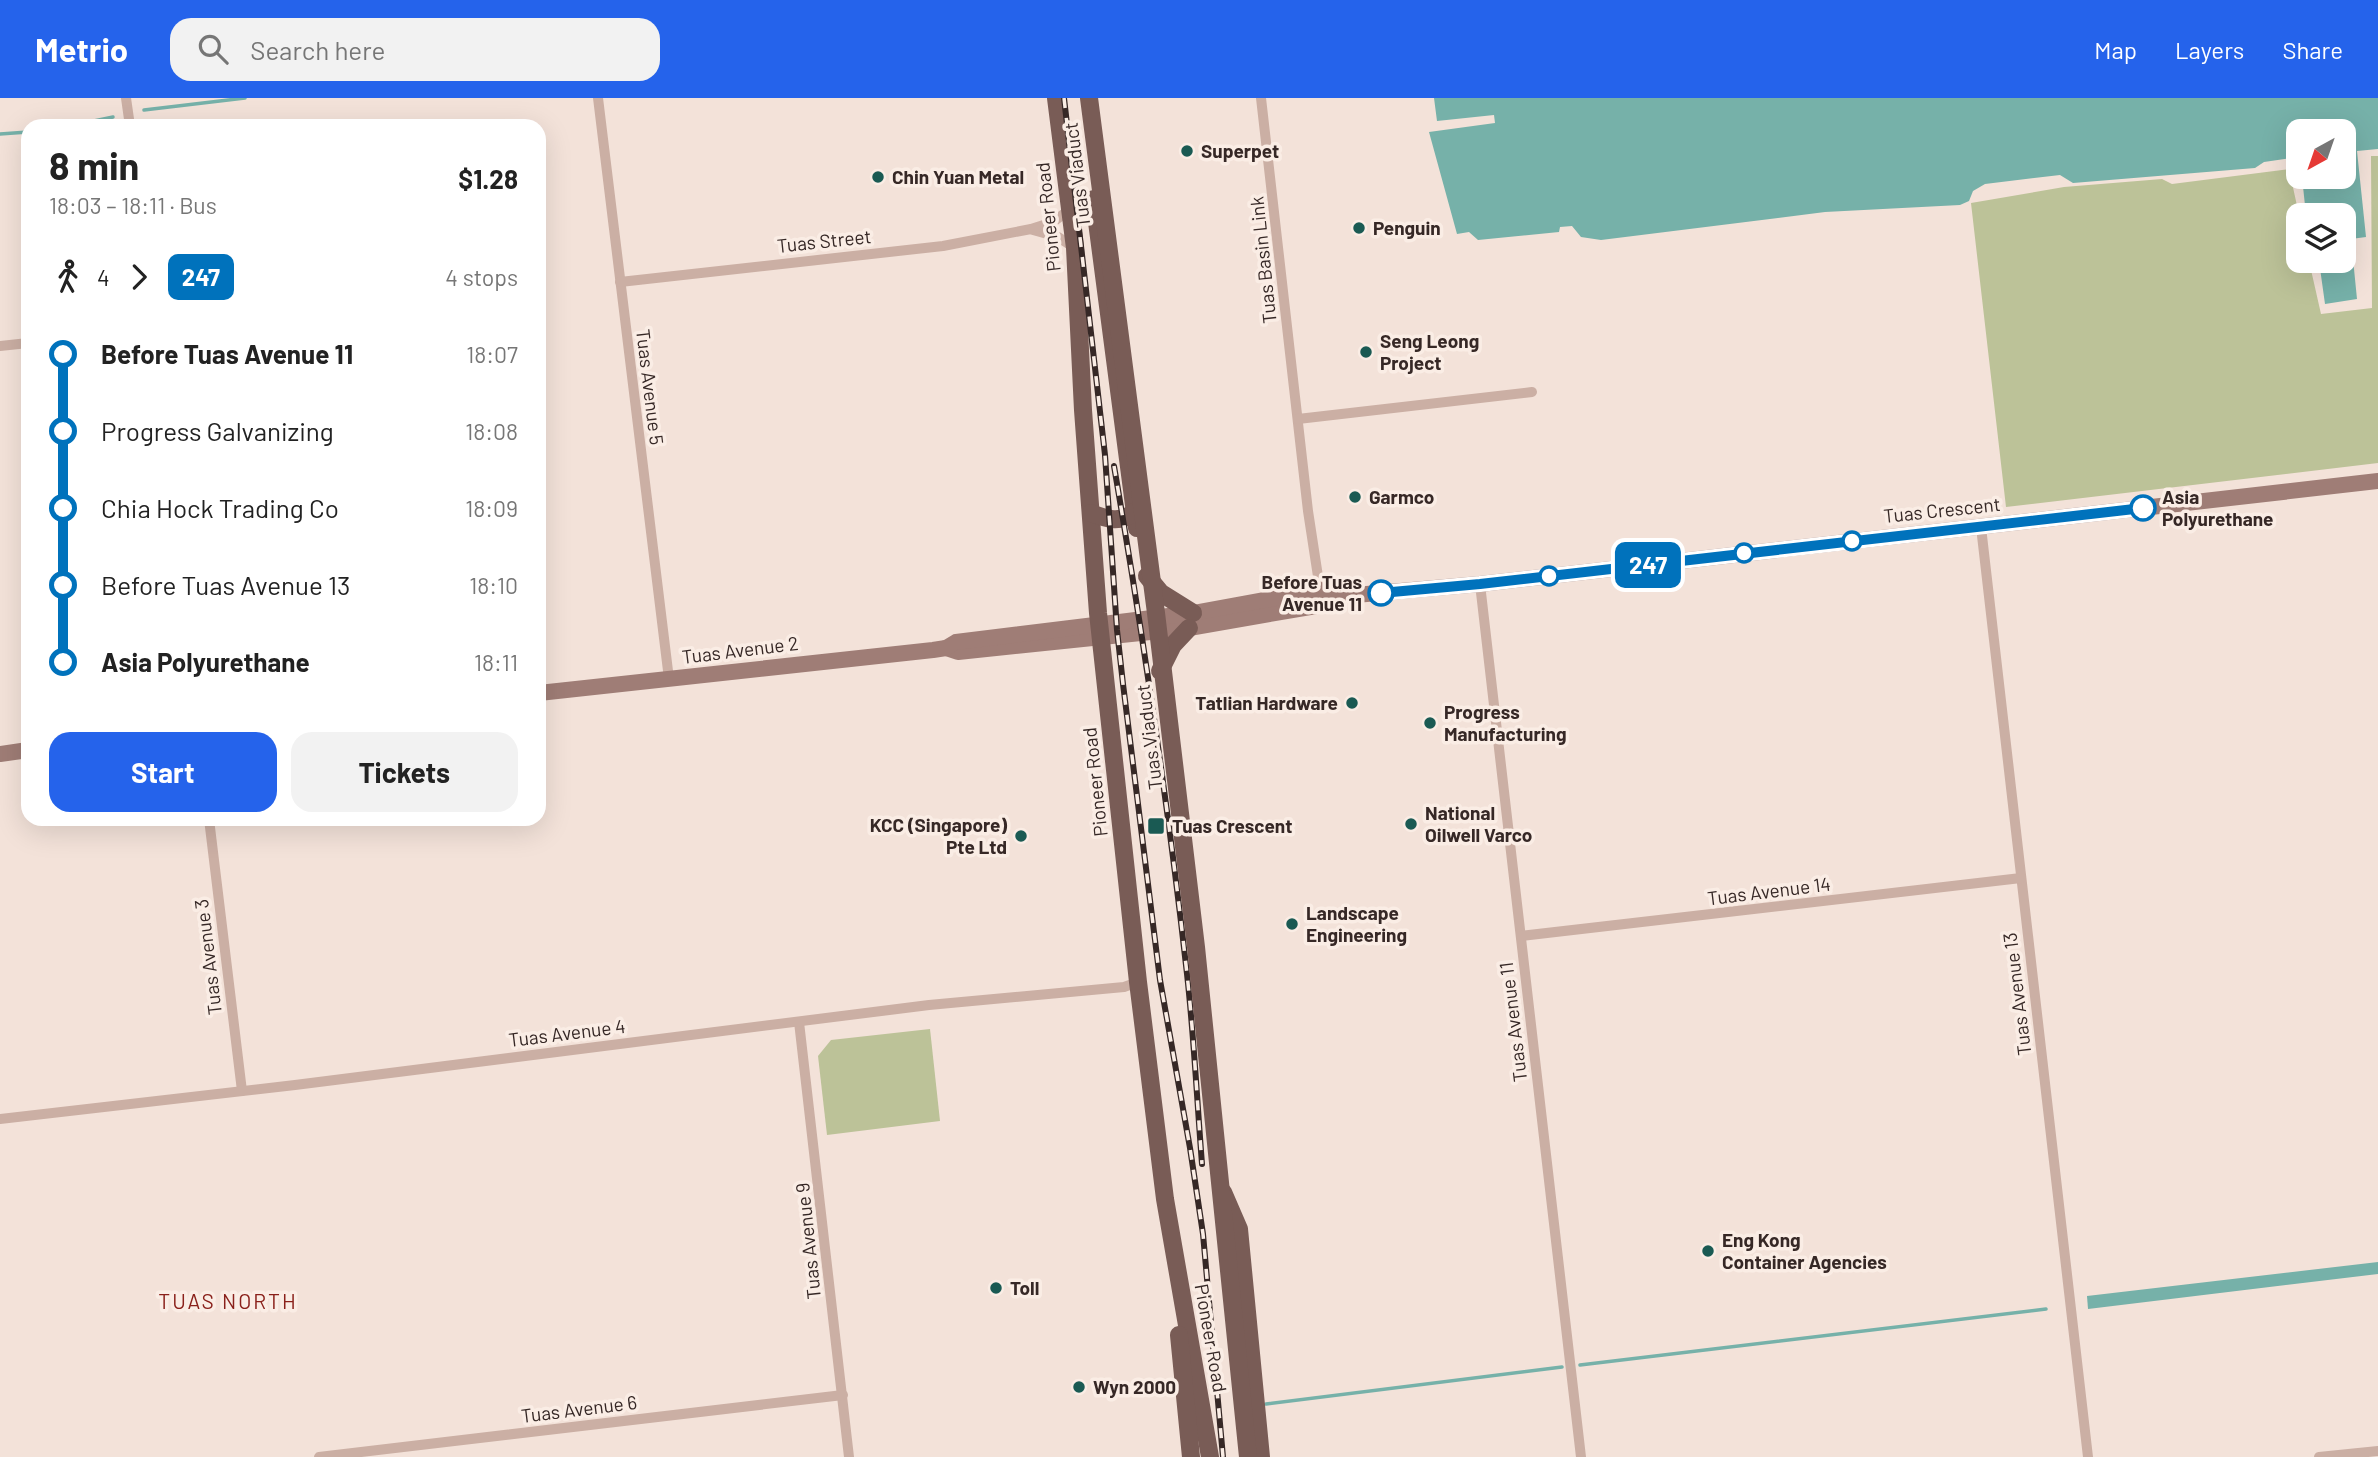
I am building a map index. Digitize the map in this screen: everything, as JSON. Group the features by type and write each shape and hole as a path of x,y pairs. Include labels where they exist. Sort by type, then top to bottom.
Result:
{"main road":[{"name":"Pioneer Road","path":"1056,98 1075,248 1083,410 1100,631 1138,982 1166,1207 1210,1457"},
{"name":"Pioneer Road","path":"1082,98 1194,979 1240,1457"},
{"name":"Tuas Viaduct","path":"1089,98 1196,947 1248,1457"},
{"path":"1091,513 1115,520 1125,519 1134,512"},
{"path":"1143,570 1161,593 1191,621 1172,645 1157,677"},
{"path":"1221,1186 1239,1228 1261,1457"},
{"path":"1166,1207 1191,1457"}],"street":[{"path":"127,98 129,119"},
{"name":"Tuas Avenue 5","path":"598,98 669,679"},
{"name":"Tuas Basin Link","path":"1261,98 1308,514 1321,597"},
{"name":"Tuas Street","path":"620,282 943,246 1031,229 1053,222 1069,210"},
{"path":"1031,229 1058,237 1075,248"},
{"path":"0,346 21,344"},
{"path":"1298,419 1532,392"},
{"name":"Tuas Crescent","path":"1100,631 1191,621 1321,597 1480,584 2378,481"},
{"name":"Tuas Avenue 13","path":"1980,527 2088,1457"},
{"name":"Tuas Avenue 11","path":"1480,584 1581,1457"},
{"name":"Tuas Avenue 2","path":"546,692 946,648 958,652 1100,631"},
{"path":"0,754 21,751"},
{"name":"Tuas Avenue 3","path":"210,826 242,1091"},
{"name":"Tuas Avenue 14","path":"1521,936 2021,878"},
{"name":"Tuas Avenue 4","path":"0,1119 929,1005 1124,988 1138,982"},
{"name":"Tuas Avenue 9","path":"799,1022 849,1457"},
{"name":"Tuas Avenue 6","path":"319,1457 843,1395"},
{"path":"2319,1457 2378,1451"}],"green space":[{"path":"2371,156 2378,156 2378,463 2006,507 1971,203 2064,187 2162,179 2172,184 2286,169 2286,189 2293,189 2296,203 2286,203 2286,273 2312,273 2321,314 2372,308"},
{"path":"930,1029 940,1121 827,1135 818,1056 831,1040"}],"water":[{"path":"1434,98 2378,98 2378,149 2357,151 2366,237 2356,238 2356,203 2305,203 2303,189 2356,189 2356,119 2286,119 2286,159 2264,162 2255,168 2073,183 2060,175 1985,184 1973,191 1969,201 1960,205 1825,212 1601,240 1581,237 1572,226 1560,227 1559,232 1478,240 1469,232 1457,234 1429,132 1495,123 1494,115 1437,121"},
{"path":"2321,273 2354,273 2357,299 2325,304"},
{"path":"2378,1262 2378,1274 2088,1309 2087,1296"}],"waterway":[{"path":"144,110 245,98"},
{"path":"103,119 113,117"},
{"path":"0,134 21,132"},
{"path":"1580,1365 2046,1309"},
{"path":"1266,1404 1562,1367"}],"railway":[{"path":"1064,98 1105,455 1123,684 1160,980 1203,1234 1223,1457"},
{"path":"1114,466 1172,847 1189,998 1202,1164"}],"bus line":[{"name":"247","path":"1381,593 2143,508"}],"place":[{"name":"Superpet","path":"1187,151"},
{"name":"Chin Yuan Metal","path":"878,177"},
{"name":"Penguin","path":"1359,228"},
{"name":"Seng Leong Project","path":"1366,352"},
{"name":"Garmco","path":"1355,497"},
{"name":"Asia Polyurethane","path":"2143,508"},
{"name":"Before Tuas Avenue 11","path":"1381,593"},
{"name":"Tatlian Hardware","path":"1352,703"},
{"name":"Progress Manufacturing","path":"1430,723"},
{"name":"National Oilwell Varco","path":"1411,824"},
{"name":"Tuas Crescent","path":"1156,826"},
{"name":"KCC (Singapore) Pte Ltd","path":"1021,836"},
{"name":"Landscape Engineering","path":"1292,924"},
{"name":"Eng Kong Container Agencies","path":"1708,1251"},
{"name":"Toll","path":"996,1288"},
{"name":"Wyn 2000","path":"1079,1387"}],"district":[{"name":"TUAS NORTH","path":"228,1302"}]}
